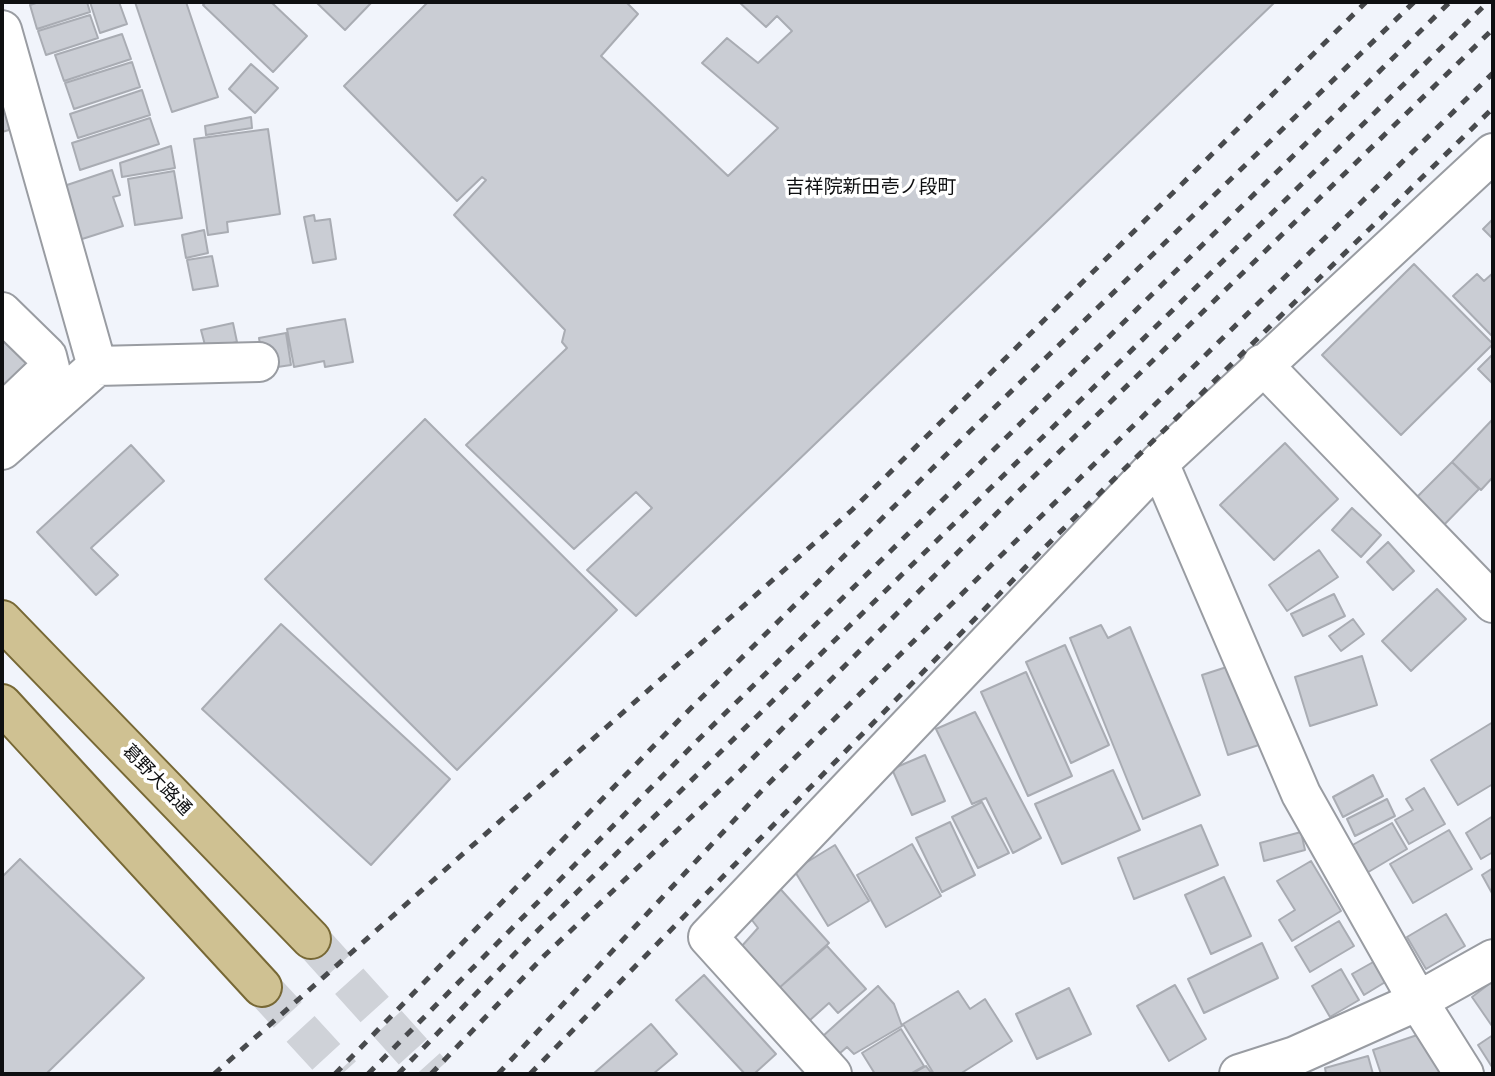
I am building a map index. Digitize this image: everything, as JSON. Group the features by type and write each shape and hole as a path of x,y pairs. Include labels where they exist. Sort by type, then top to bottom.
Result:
{"main road":[{"name":"葛野大路通","path":"2,620 311,939"},
{"path":"2,704 262,988"}],"street":[{"path":"2,30 92,370"},
{"path":"832,1074 708,937 1159,463 1262,364 1493,153"},
{"path":"2,292 19,296 92,370"},
{"path":"2,312 47,356 50,368 2,414"},
{"path":"2,450 92,370 260,362"},
{"path":"1262,364 1493,603"},
{"path":"1159,463 1301,794 1418,1001 1464,1074"},
{"path":"1239,1074 1295,1056 1418,1001 1493,959"}],"building":[{"path":"39,2 87,2 90,12 37,29 30,5"},
{"path":"90,2 119,2 127,24 100,33"},
{"path":"135,2 186,2 218,97 172,112"},
{"path":"206,2 271,2 307,36 273,72 203,5"},
{"path":"316,2 372,2 345,30"},
{"path":"428,2 626,2 638,14 601,56 728,176 778,128 702,63 727,38 758,63 792,31 777,16 766,27 739,2 1275,2 636,616 587,570 652,508 636,492 574,549 466,445 567,348 562,342 565,330 454,215 486,180 482,177 457,201 344,86"},
{"path":"90,15 98,38 46,55 38,31"},
{"path":"122,34 131,59 64,81 55,55"},
{"path":"132,62 140,87 74,109 65,83"},
{"path":"251,64 278,88 255,113 229,89"},
{"path":"142,90 150,115 78,138 70,114"},
{"path":"2,94 16,128 2,132"},
{"path":"251,117 252,128 206,135 205,126"},
{"path":"150,118 159,144 80,170 72,143"},
{"path":"268,129 280,214 227,222 228,232 208,235 194,139"},
{"path":"171,146 175,168 122,177 120,163"},
{"path":"112,170 120,195 113,197 123,226 79,240 61,187"},
{"path":"174,171 182,218 135,225 128,179"},
{"path":"314,215 315,221 330,219 336,259 313,263 304,217"},
{"path":"1493,219 1493,239 1483,229"},
{"path":"204,230 208,253 186,258 182,235"},
{"path":"212,256 218,286 193,290 187,260"},
{"path":"1414,264 1493,344 1401,435 1322,355"},
{"path":"1493,273 1493,337 1453,296 1477,274 1484,281"},
{"path":"345,319 353,362 325,367 324,361 294,367 287,329"},
{"path":"233,323 237,342 206,349 201,330"},
{"path":"2,332 34,365 2,394"},
{"path":"286,333 291,365 264,369 259,338"},
{"path":"1493,354 1493,384 1478,369"},
{"path":"425,419 617,610 457,770 265,579"},
{"path":"1493,419 1493,477 1481,490 1452,462"},
{"path":"1285,443 1338,499 1274,560 1220,505"},
{"path":"131,445 164,481 91,548 118,575 96,595 37,532"},
{"path":"1452,462 1479,489 1439,530 1411,503"},
{"path":"1352,508 1381,535 1361,557 1332,530"},
{"path":"1388,542 1414,571 1393,590 1367,562"},
{"path":"1319,550 1338,577 1287,611 1269,585"},
{"path":"1437,589 1466,619 1411,671 1382,641"},
{"path":"1334,594 1345,616 1303,636 1291,614"},
{"path":"1353,619 1364,634 1341,651 1329,636"},
{"path":"281,624 450,779 371,865 202,709"},
{"path":"1101,625 1108,638 1130,627 1200,795 1143,819 1070,638"},
{"path":"1065,645 1109,745 1071,763 1026,662"},
{"path":"1362,656 1377,705 1310,726 1295,677"},
{"path":"1239,663 1265,743 1228,755 1202,675"},
{"path":"1026,672 1072,776 1028,796 981,692"},
{"path":"975,712 1041,838 1013,853 986,798 972,804 936,729"},
{"path":"1493,722 1493,784 1458,805 1431,760"},
{"path":"925,755 945,801 912,815 892,769"},
{"path":"1113,770 1140,830 1062,864 1035,804"},
{"path":"1373,775 1383,796 1343,817 1333,797"},
{"path":"1424,788 1445,824 1409,844 1395,820 1413,810 1406,799"},
{"path":"1387,799 1395,816 1355,836 1347,819"},
{"path":"982,802 1009,853 978,868 952,817"},
{"path":"1493,816 1493,852 1481,859 1466,833"},
{"path":"950,822 975,875 942,892 916,838"},
{"path":"1392,823 1407,849 1365,874 1349,847"},
{"path":"1201,825 1218,865 1134,899 1118,858"},
{"path":"1449,830 1472,869 1413,903 1390,864"},
{"path":"1301,832 1305,850 1264,861 1260,843"},
{"path":"912,844 941,896 886,927 857,875"},
{"path":"835,845 869,901 828,926 794,870"},
{"path":"20,859 144,978 46,1074 2,1074 2,877"},
{"path":"1311,861 1341,911 1292,941 1279,920 1295,910 1277,881"},
{"path":"1493,868 1493,895 1482,875"},
{"path":"1224,877 1251,936 1211,954 1185,895"},
{"path":"775,883 829,943 778,989 741,947 758,928 745,911"},
{"path":"1446,914 1465,946 1426,969 1407,937"},
{"path":"1339,921 1354,946 1310,972 1295,947"},
{"path":"1262,943 1278,978 1204,1013 1188,979"},
{"path":"827,946 866,989 838,1013 829,1003 809,1021 779,988"},
{"path":"1375,961 1387,981 1364,995 1352,974"},
{"path":"1341,969 1359,1000 1330,1017 1312,986"},
{"path":"704,975 776,1054 754,1074 745,1074 676,1000"},
{"path":"1493,981 1493,1025 1492,1026 1472,997"},
{"path":"1175,985 1206,1039 1169,1061 1137,1006"},
{"path":"878,986 894,1004 902,1026 854,1054 847,1047 839,1054 823,1036"},
{"path":"1069,988 1091,1034 1037,1059 1016,1014"},
{"path":"958,991 970,1009 985,999 1012,1041 960,1074 934,1074 903,1024"},
{"path":"651,1024 677,1054 653,1074 593,1074"},
{"path":"901,1029 924,1066 910,1074 875,1074 862,1053"},
{"path":"1429,1031 1444,1074 1381,1074 1373,1050"},
{"path":"1493,1035 1493,1066 1492,1067 1478,1045"},
{"path":"1368,1056 1373,1074 1326,1074 1325,1068"},
{"path":"926,1066 932,1074 912,1074"}],"tunnel":[{"path":"311,939 433,1074"},
{"path":"262,987 342,1074"}],"railway":[{"path":"214,1074 852,510 1366,2"},
{"path":"335,1074 679,720 964,437 1414,2"},
{"path":"368,1074 701,737 1450,2"},
{"path":"398,1074 528,940 1488,2"},
{"path":"431,1074 545,955 740,771 1017,493 1493,29"},
{"path":"498,1074 766,786 1493,73"},
{"path":"530,1074 1057,535 1493,108"}],"district":[{"name":"吉祥院新田壱ノ段町","path":"871,187"}]}
